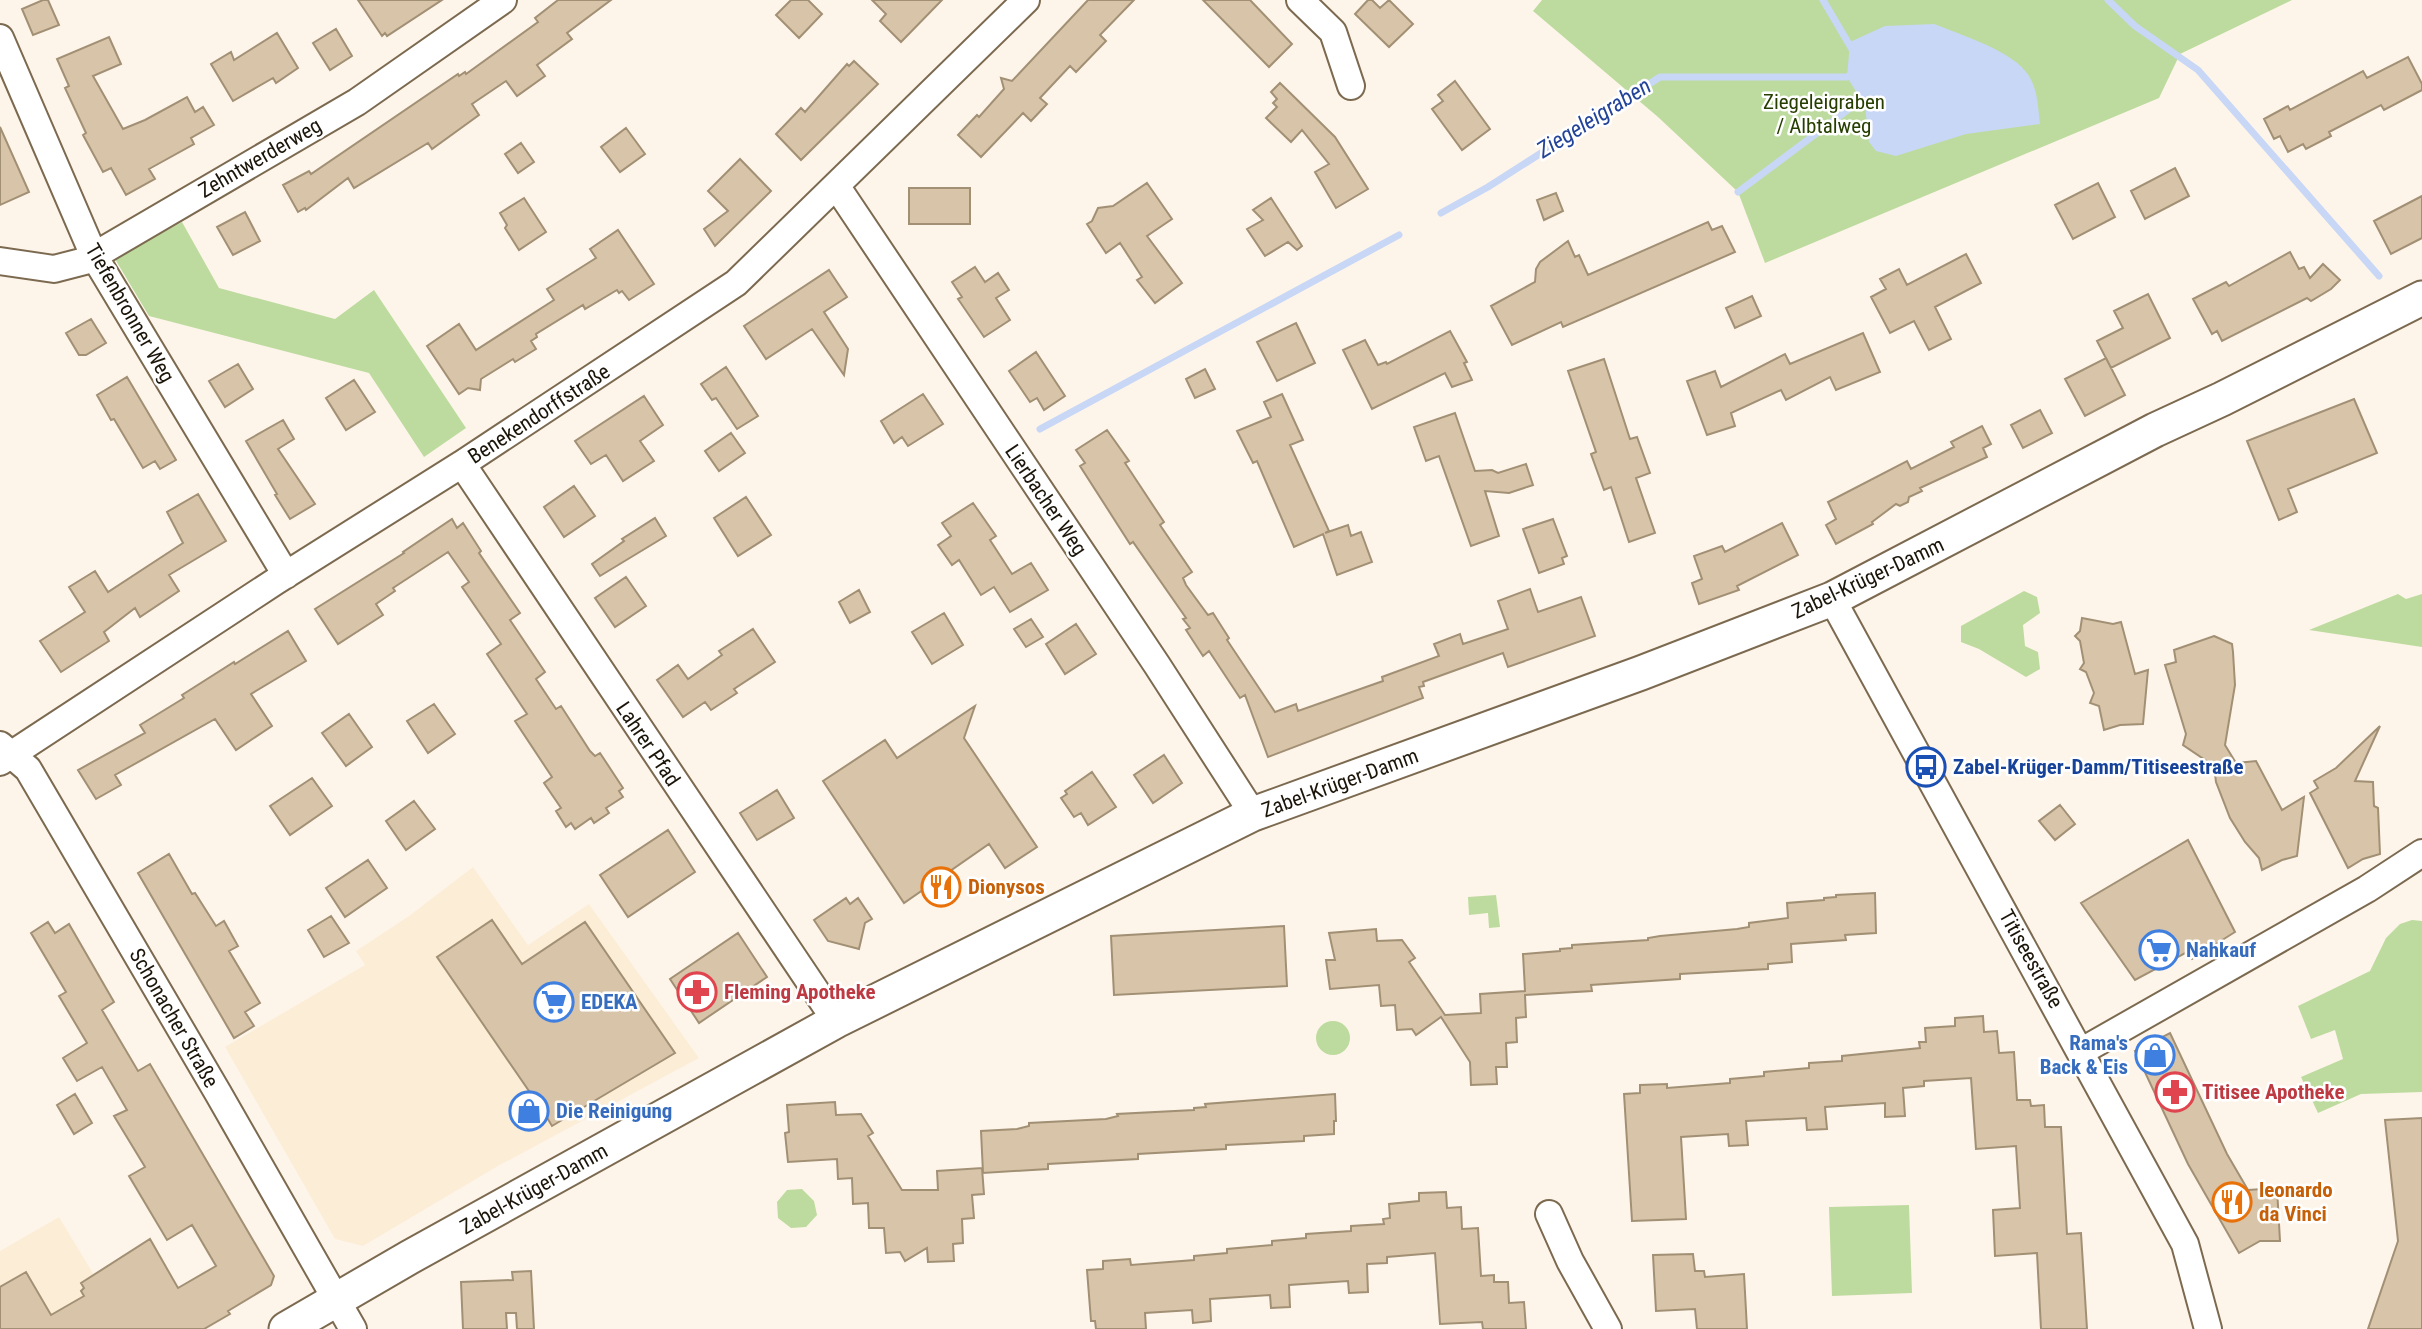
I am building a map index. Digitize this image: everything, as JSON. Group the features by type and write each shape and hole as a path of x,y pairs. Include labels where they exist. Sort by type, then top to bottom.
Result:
{"street":[{"name":"Zehntwerderweg","path":"0,261 54,269 85,261 357,102 503,0"},
{"name":"Benekendorffstraße","path":"4,754 462,464 736,283 1026,0"},
{"path":"1300,0 1333,32 1351,86"},
{"name":"Tiefenbronner Weg","path":"0,38 94,256 285,575"},
{"name":"Lierbacher Weg","path":"836,187 1139,638 1253,814"},
{"name":"Zabel-Krüger-Damm","path":"286,1329 836,1021 1253,814 1642,673 1832,599 2155,430 2422,298"},
{"name":"Lahrer Pfad","path":"462,464 836,1021"},
{"name":"Titiseestraße","path":"1832,599 2082,1051 2185,1244 2208,1329"},
{"name":"Schonacher Straße","path":"4,754 28,769 353,1329"},
{"path":"2082,1051 2367,889 2422,853"},
{"path":"1549,1214 1570,1261 1608,1329"}],"shaded area":[{"path":"473,867 528,945 589,904 699,1058 498,1166 363,1246 335,1239 225,1047 365,965 356,951 409,916"},
{"path":"59,1217 125,1329 0,1329 0,1251"}],"green space":[{"name":"Ziegeleigraben / Albtalweg","path":"1542,0 2292,0 2180,54 2159,98 1765,263 1738,192 1658,117 1533,11"},
{"path":"182,222 219,288 335,319 374,290 466,428 424,457 369,373 149,316 115,259"},
{"path":"2024,591 2037,597 2040,613 2023,625 2025,646 2038,652 2040,669 2026,677 1979,649 1961,642 1961,626"},
{"path":"2398,594 2406,599 2422,594 2422,647 2309,630"},
{"path":"1496,895 1500,927 1489,928 1488,913 1469,915 1468,897"},
{"path":"2412,920 2422,921 2422,1092 2361,1094 2318,1113 2301,1077 2343,1059 2335,1030 2311,1039 2298,1006 2370,971 2386,938 2400,924"},
{"path":"1333,1021 1345,1026 1350,1038 1345,1050 1333,1055 1321,1050 1316,1038 1321,1026"},
{"path":"802,1189 814,1201 817,1215 806,1227 791,1228 778,1218 777,1202 787,1190"},
{"path":"1909,1205 1912,1293 1832,1296 1829,1207"}],"water":[{"path":"1934,24 1999,51 2022,67 2034,88 2040,124 1966,134 1896,156 1876,151 1869,142 1865,106 1847,77 1850,42 1885,26"}],"building":[{"path":"48,0 59,25 33,35 22,9"},
{"path":"358,0 442,0 387,36 385,33 382,36"},
{"path":"558,0 611,0 567,33 572,39 537,65 545,76 517,96 506,81 472,104 479,115 432,149 428,143 354,188 348,178 306,210 305,208 298,212 283,185 309,171 311,174 458,74 466,74 538,22 535,18"},
{"path":"791,0 808,0 822,14 799,38 776,15"},
{"path":"872,0 942,0 901,42 880,21 886,14"},
{"path":"1088,0 1134,0 1100,35 1106,41 1076,72 1070,66 1040,98 1047,104 1031,121 1023,113 981,157 958,135 977,115 979,117 1004,89 1001,78 1012,81"},
{"path":"1203,0 1250,0 1292,44 1269,67"},
{"path":"1368,0 1372,0 1380,8 1389,0 1413,24 1389,47 1355,14"},
{"path":"336,29 352,56 330,70 313,43"},
{"path":"277,33 298,68 276,83 273,78 233,101 211,64 231,52 234,60"},
{"path":"109,37 121,64 93,76 123,129 187,97 195,112 203,107 214,125 191,138 194,144 149,169 155,179 126,195 111,168 103,172 83,135 86,133 65,88 69,86 57,59"},
{"path":"2408,57 2422,84 2422,90 2384,110 2381,105 2329,132 2331,136 2306,149 2303,144 2288,152 2280,136 2274,139 2264,119 2288,106 2290,110 2363,71 2367,78"},
{"path":"854,61 878,84 801,160 776,134 801,108 805,112 847,64 849,66"},
{"path":"1455,81 1490,129 1462,150 1432,109 1443,101 1438,95"},
{"path":"1280,83 1335,137 1368,189 1336,208 1315,172 1329,164 1302,130 1291,142 1266,118 1277,107 1273,103 1277,99 1271,92"},
{"path":"0,127 29,192 0,205"},
{"path":"626,128 645,154 620,172 601,147"},
{"path":"521,143 534,162 518,173 505,154"},
{"path":"740,159 771,191 715,246 704,229 728,211 708,191"},
{"path":"2175,168 2189,196 2145,219 2131,191"},
{"path":"1147,183 1172,219 1147,236 1182,283 1155,303 1137,280 1142,277 1120,243 1106,253 1087,224 1092,221 1098,208 1113,206"},
{"path":"2098,183 2115,217 2073,239 2055,205"},
{"path":"909,188 970,188 970,224 909,224"},
{"path":"1556,193 1563,211 1544,220 1537,200"},
{"path":"2422,196 2422,238 2391,254 2374,221"},
{"path":"524,198 546,232 519,250 505,228 507,225 500,213"},
{"path":"1271,198 1302,246 1297,250 1288,242 1265,256 1247,229 1263,220 1253,210"},
{"path":"245,212 260,241 233,255 217,227"},
{"path":"1708,222 1712,230 1722,226 1735,252 1563,327 1561,322 1512,345 1491,306 1535,282 1536,269 1540,262 1568,241 1575,257 1579,255 1588,275"},
{"path":"618,230 654,284 629,300 622,291 619,293 617,290 585,309 583,305 536,334 537,337 531,341 536,349 515,362 513,359 481,379 480,390 468,388 459,394 427,346 459,324 476,350 554,300 547,289 596,258 590,249"},
{"path":"2290,252 2299,269 2304,267 2310,278 2323,264 2340,280 2311,301 2307,298 2222,341 2217,331 2212,334 2193,299 2226,282 2229,286"},
{"path":"1966,254 1981,283 1935,307 1951,339 1929,350 1914,321 1890,333 1871,297 1886,289 1880,279 1899,269 1907,285"},
{"path":"975,267 985,282 998,273 1009,290 996,298 1010,320 984,337 958,299 962,297 952,282"},
{"path":"829,270 847,297 824,312 848,349 844,375 812,329 766,359 744,326"},
{"path":"2148,294 2170,338 2111,368 2097,341 2123,328 2114,311"},
{"path":"1752,296 1761,316 1735,328 1726,308"},
{"path":"91,319 106,343 86,355 79,355 66,333"},
{"path":"1296,323 1315,363 1277,381 1257,342"},
{"path":"1450,331 1467,362 1464,363 1472,380 1452,387 1445,373 1372,409 1343,350 1365,340 1378,365 1387,364"},
{"path":"1863,333 1880,372 1836,390 1830,377 1786,400 1781,390 1731,413 1735,426 1707,435 1687,381 1715,371 1721,387 1785,354 1790,364"},
{"path":"1036,352 1065,396 1044,410 1037,398 1030,402 1009,371"},
{"path":"2106,358 2125,395 2085,416 2065,379"},
{"path":"1604,359 1630,439 1637,437 1650,473 1636,478 1655,533 1629,542 1611,487 1604,490 1591,454 1596,452 1568,371"},
{"path":"238,364 253,389 225,407 209,381"},
{"path":"726,367 758,416 737,429 716,398 712,400 701,384"},
{"path":"1205,369 1215,389 1195,398 1186,379"},
{"path":"127,377 176,460 160,469 155,461 143,468 97,395"},
{"path":"354,380 375,412 346,430 326,398"},
{"path":"923,394 943,424 908,446 902,437 894,443 881,421"},
{"path":"1282,394 1303,440 1290,445 1329,531 1325,533 1348,525 1351,536 1361,532 1372,562 1337,575 1323,534 1294,547 1257,461 1253,463 1237,431 1271,417 1264,402"},
{"path":"644,396 663,425 640,441 654,461 623,481 606,455 591,464 575,441"},
{"path":"2354,399 2377,453 2288,489 2297,512 2279,520 2247,441"},
{"path":"2040,410 2052,433 2023,448 2011,425"},
{"path":"1455,413 1475,471 1492,470 1498,473 1526,464 1533,485 1509,493 1485,491 1499,536 1471,546 1439,456 1426,461 1414,427"},
{"path":"283,420 294,439 278,449 315,504 290,519 246,441"},
{"path":"1982,426 1991,444 1983,448 1987,457 1920,488 1922,491 1909,497 1908,502 1900,506 1896,504 1872,522 1873,524 1836,544 1826,525 1836,519 1828,502 1907,461 1911,469 1954,447 1951,442"},
{"path":"1107,430 1129,461 1125,463 1164,522 1160,525 1192,572 1183,578 1186,585 1208,615 1213,613 1229,638 1227,640 1275,712 1296,704 1298,711 1383,681 1382,677 1439,656 1434,644 1460,634 1463,644 1508,629 1498,601 1530,589 1538,612 1581,597 1595,636 1508,667 1503,653 1423,682 1424,686 1419,687 1423,698 1268,757 1245,695 1240,698 1209,651 1203,656 1186,630 1190,628 1183,619 1186,618 1133,542 1130,544 1080,466 1085,463 1076,450"},
{"path":"731,433 745,453 719,471 705,451"},
{"path":"574,486 595,516 564,537 544,507"},
{"path":"198,494 226,541 169,575 179,591 140,617 135,608 104,632 109,641 61,672 40,641 85,612 69,587 95,571 108,592 183,543 167,512"},
{"path":"746,497 771,535 738,556 714,518"},
{"path":"973,503 996,536 990,540 1012,574 1031,563 1048,590 1010,612 994,587 981,595 959,560 952,565 938,545 951,536 942,523"},
{"path":"655,518 666,536 600,576 592,564 624,541 622,539"},
{"path":"452,519 457,528 463,523 481,551 479,553 520,613 510,620 545,672 536,679 556,709 561,706 590,751 595,756 600,753 623,788 619,791 623,797 606,808 609,813 594,823 591,818 575,829 571,823 566,827 556,811 561,808 544,783 552,777 515,721 527,714 487,654 501,644 462,587 469,582 448,552 393,588 395,591 376,604 383,615 338,644 315,609"},
{"path":"1553,519 1567,556 1562,558 1564,564 1539,573 1523,529"},
{"path":"1782,523 1798,555 1737,586 1739,590 1699,604 1692,583 1702,579 1694,556 1722,546 1725,552"},
{"path":"626,577 646,606 615,627 595,598"},
{"path":"859,590 870,612 850,623 839,602"},
{"path":"944,613 963,645 932,664 912,632"},
{"path":"2082,618 2113,624 2121,622 2135,674 2148,670 2143,724 2120,725 2104,730 2099,706 2090,703 2094,693 2086,672 2080,669 2084,663 2080,641 2075,636 2080,631"},
{"path":"1031,619 1043,637 1026,647 1014,629"},
{"path":"1076,624 1096,654 1065,674 1046,644"},
{"path":"753,629 775,662 734,689 737,693 711,710 705,702 683,717 657,680 678,665 688,679 722,655 719,651"},
{"path":"288,631 306,661 251,694 272,726 236,750 215,719 115,775 121,785 96,799 78,770 145,733 140,725 184,698 182,695"},
{"path":"2214,636 2232,644 2233,652 2235,685 2225,745 2236,763 2256,761 2282,810 2304,797 2297,856 2262,870 2259,858 2230,818 2216,782 2214,766 2183,745 2186,734 2165,665 2176,662 2174,650"},
{"path":"434,704 455,734 428,753 407,721"},
{"path":"975,706 964,738 1037,847 1005,868 989,844 904,903 823,781 885,740 897,758"},
{"path":"349,714 372,747 346,766 322,733"},
{"path":"2380,726 2355,781 2373,782 2374,806 2378,808 2380,854 2363,859 2348,868 2310,793 2318,788 2314,781 2336,768"},
{"path":"1164,755 1182,783 1153,803 1134,775"},
{"path":"1092,772 1116,807 1088,825 1081,813 1074,817 1061,798 1067,794 1065,791"},
{"path":"312,778 332,806 290,835 270,806"},
{"path":"777,790 794,818 757,840 740,813"},
{"path":"414,801 435,829 406,850 386,821"},
{"path":"2060,805 2075,824 2055,840 2039,821"},
{"path":"668,830 695,872 628,917 600,875"},
{"path":"2188,840 2235,932 2192,959 2187,952 2135,980 2081,903"},
{"path":"169,854 192,894 195,893 216,926 224,921 238,946 229,951 260,1003 245,1012 254,1026 234,1038 138,873"},
{"path":"368,860 387,888 345,917 326,888"},
{"path":"1875,893 1876,933 1845,935 1846,940 1791,944 1792,962 1768,964 1768,969 1680,974 1680,979 1591,985 1592,991 1525,995 1526,1017 1516,1018 1517,1042 1506,1043 1507,1067 1496,1067 1497,1084 1471,1085 1470,1062 1441,1017 1416,1035 1412,1029 1397,1030 1395,1005 1381,1006 1379,985 1330,989 1326,960 1335,960 1329,933 1376,929 1377,941 1402,940 1415,958 1409,962 1445,1015 1481,1013 1480,994 1525,991 1523,954 1560,951 1572,948 1572,945 1648,940 1660,936 1749,927 1749,923 1788,918 1787,903 1824,900 1836,895"},
{"path":"846,898 850,904 858,898 872,919 865,923 859,949 828,941 814,920"},
{"path":"331,916 349,943 324,957 308,930"},
{"name":"EDEKA","path":"492,920 522,964 585,922 675,1053 552,1126 546,1116 528,1128 513,1106 531,1094 437,957"},
{"path":"48,922 55,933 69,924 114,1002 102,1010 138,1071 150,1064 274,1276 271,1285 204,1329 0,1329 0,1287 26,1272 51,1315 84,1296 81,1283 150,1239 178,1288 216,1266 192,1225 167,1240 129,1176 145,1167 114,1116 127,1110 102,1067 77,1081 63,1058 87,1043 59,996 66,992 31,933"},
{"path":"1284,926 1287,986 1114,995 1111,936"},
{"path":"738,933 767,977 699,1023 670,979"},
{"path":"1983,1016 1984,1032 1997,1031 1999,1053 2014,1052 2017,1100 2030,1100 2031,1106 2044,1105 2045,1127 2061,1127 2067,1234 2081,1233 2087,1329 2041,1329 2037,1253 1995,1256 1993,1210 2020,1208 2016,1146 1976,1149 1971,1078 1924,1081 1924,1086 1903,1088 1905,1116 1885,1117 1885,1103 1825,1107 1827,1129 1807,1130 1806,1118 1746,1121 1748,1145 1729,1146 1728,1134 1681,1137 1686,1219 1632,1221 1624,1094 1640,1093 1640,1085 1667,1084 1667,1088 1730,1083 1730,1079 1764,1076 1764,1072 1809,1068 1809,1063 1842,1061 1842,1056 1920,1048 1919,1042 1926,1042 1925,1028 1955,1026 1955,1018"},
{"path":"2170,1033 2227,1154 2248,1190 2277,1188 2280,1241 2260,1241 2239,1253 2188,1164 2135,1051"},
{"path":"75,1094 92,1123 74,1134 57,1105"},
{"path":"1335,1094 1334,1134 1304,1136 1304,1141 1226,1145 1226,1149 1138,1154 1138,1159 1048,1164 1048,1169 983,1173 981,1131 1017,1129 1029,1126 1029,1123 1106,1119 1118,1116 1117,1114 1194,1110 1206,1107 1205,1104"},
{"path":"835,1102 836,1115 861,1114 873,1133 868,1136 902,1190 938,1190 937,1171 982,1168 984,1194 972,1195 974,1218 962,1219 963,1243 953,1244 954,1261 928,1262 927,1248 905,1261 900,1252 886,1253 884,1228 869,1228 868,1203 853,1204 852,1178 838,1179 837,1159 788,1162 785,1133 789,1132 787,1105"},
{"path":"2422,1118 2422,1329 2368,1329 2398,1241 2385,1120"},
{"path":"1446,1192 1447,1208 1461,1207 1462,1229 1478,1228 1481,1276 1494,1275 1494,1282 1508,1282 1509,1303 1524,1302 1526,1329 1483,1329 1482,1322 1440,1324 1435,1253 1387,1257 1387,1263 1367,1264 1368,1292 1349,1293 1348,1281 1289,1285 1290,1307 1271,1308 1270,1295 1210,1299 1211,1321 1193,1323 1192,1310 1145,1313 1146,1329 1096,1329 1095,1321 1091,1321 1087,1270 1103,1269 1103,1261 1130,1259 1131,1265 1194,1260 1194,1256 1227,1253 1227,1249 1272,1245 1272,1241 1306,1238 1306,1234 1351,1231 1351,1226 1384,1224 1383,1219 1390,1218 1389,1204 1419,1201 1419,1193"},
{"path":"1693,1254 1695,1271 1704,1271 1705,1277 1744,1274 1747,1329 1697,1329 1695,1309 1656,1311 1653,1255"},
{"path":"531,1271 534,1329 517,1329 516,1313 506,1313 507,1329 463,1329 461,1282 513,1280 512,1272"}],"waterway":[{"path":"1823,0 1853,51"},
{"path":"2108,0 2135,26 2198,70 2379,276"},
{"name":"Ziegeleigraben","path":"1441,213 1488,187 1660,77 1847,77 1855,72"},
{"path":"1738,192 1861,100 1864,91"},
{"name":"Ziegeleigraben","path":"1040,429 1399,235"}],"place":[{"name":"Zabel-Krüger-Damm/Titiseestraße","path":"1926,767"},
{"name":"Dionysos","path":"941,887"},
{"name":"Nahkauf","path":"2159,950"},
{"name":"Fleming Apotheke","path":"697,992"},
{"name":"EDEKA","path":"554,1002"},
{"name":"Rama's Back & Eis","path":"2155,1055"},
{"name":"Titisee Apotheke","path":"2175,1092"},
{"name":"Die Reinigung","path":"529,1111"},
{"name":"leonardo da Vinci","path":"2232,1202"}]}
